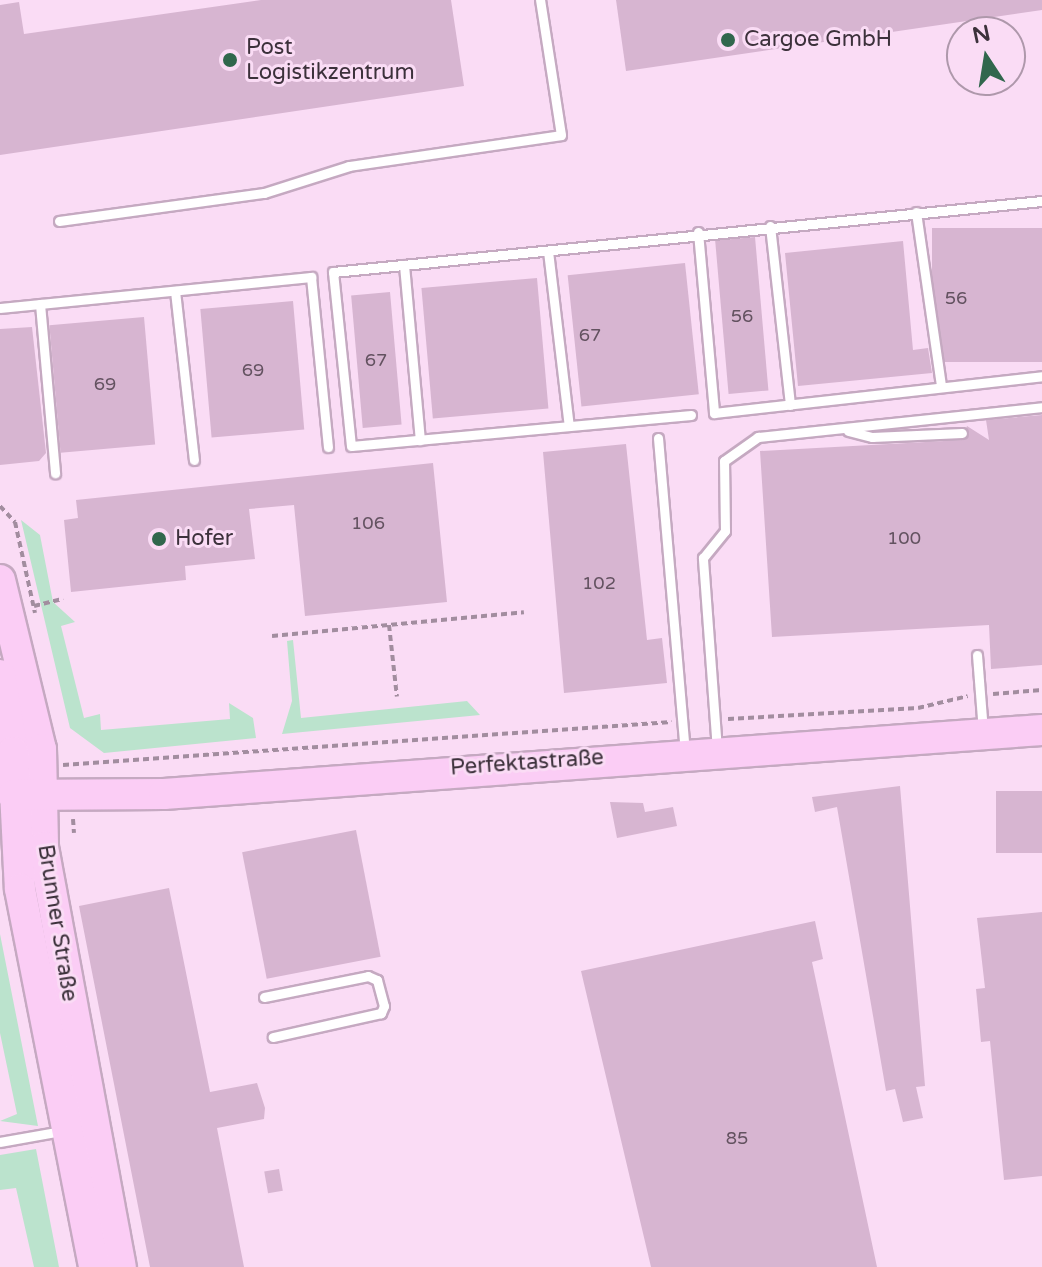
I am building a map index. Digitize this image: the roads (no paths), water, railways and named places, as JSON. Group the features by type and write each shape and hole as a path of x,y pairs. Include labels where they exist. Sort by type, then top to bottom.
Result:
{"main road":[{"name":"Brunner Straße","path":"0,580 39,736 28,795 20,889 80,1128 121,1267"},
{"name":"Brunner Straße","path":"0,675 28,795"},
{"name":"Perfektastraße","path":"28,795 164,794 685,752 716,735 983,734 1042,730"},
{"name":"Brunner Straße","path":"80,1128 94,1267"}],"lane":[{"path":"59,221 264,193 349,166 561,135 540,0"},
{"path":"691,415 351,446 333,272 548,251 698,232 1042,201"},
{"path":"916,212 941,386"},
{"path":"770,226 790,405"},
{"path":"698,232 714,413 1042,376"},
{"path":"548,251 569,426"},
{"path":"404,265 420,440"},
{"path":"0,308 311,277 328,447"},
{"path":"175,291 194,460"},
{"path":"40,304 55,473"},
{"path":"716,735 703,558 725,531 724,461 758,437 848,431 887,420 1042,407"},
{"path":"848,431 872,437 962,433"},
{"path":"658,438 685,752"},
{"path":"977,655 983,734"},
{"path":"264,997 368,976 377,980 384,1006 381,1013 273,1037"},
{"path":"0,1142 80,1128"}],"place":[{"name":"Cargoe GmbH","path":"728,40"},
{"name":"Post Logistikzentrum","path":"230,60"},
{"name":"Hofer","path":"159,539"}]}
